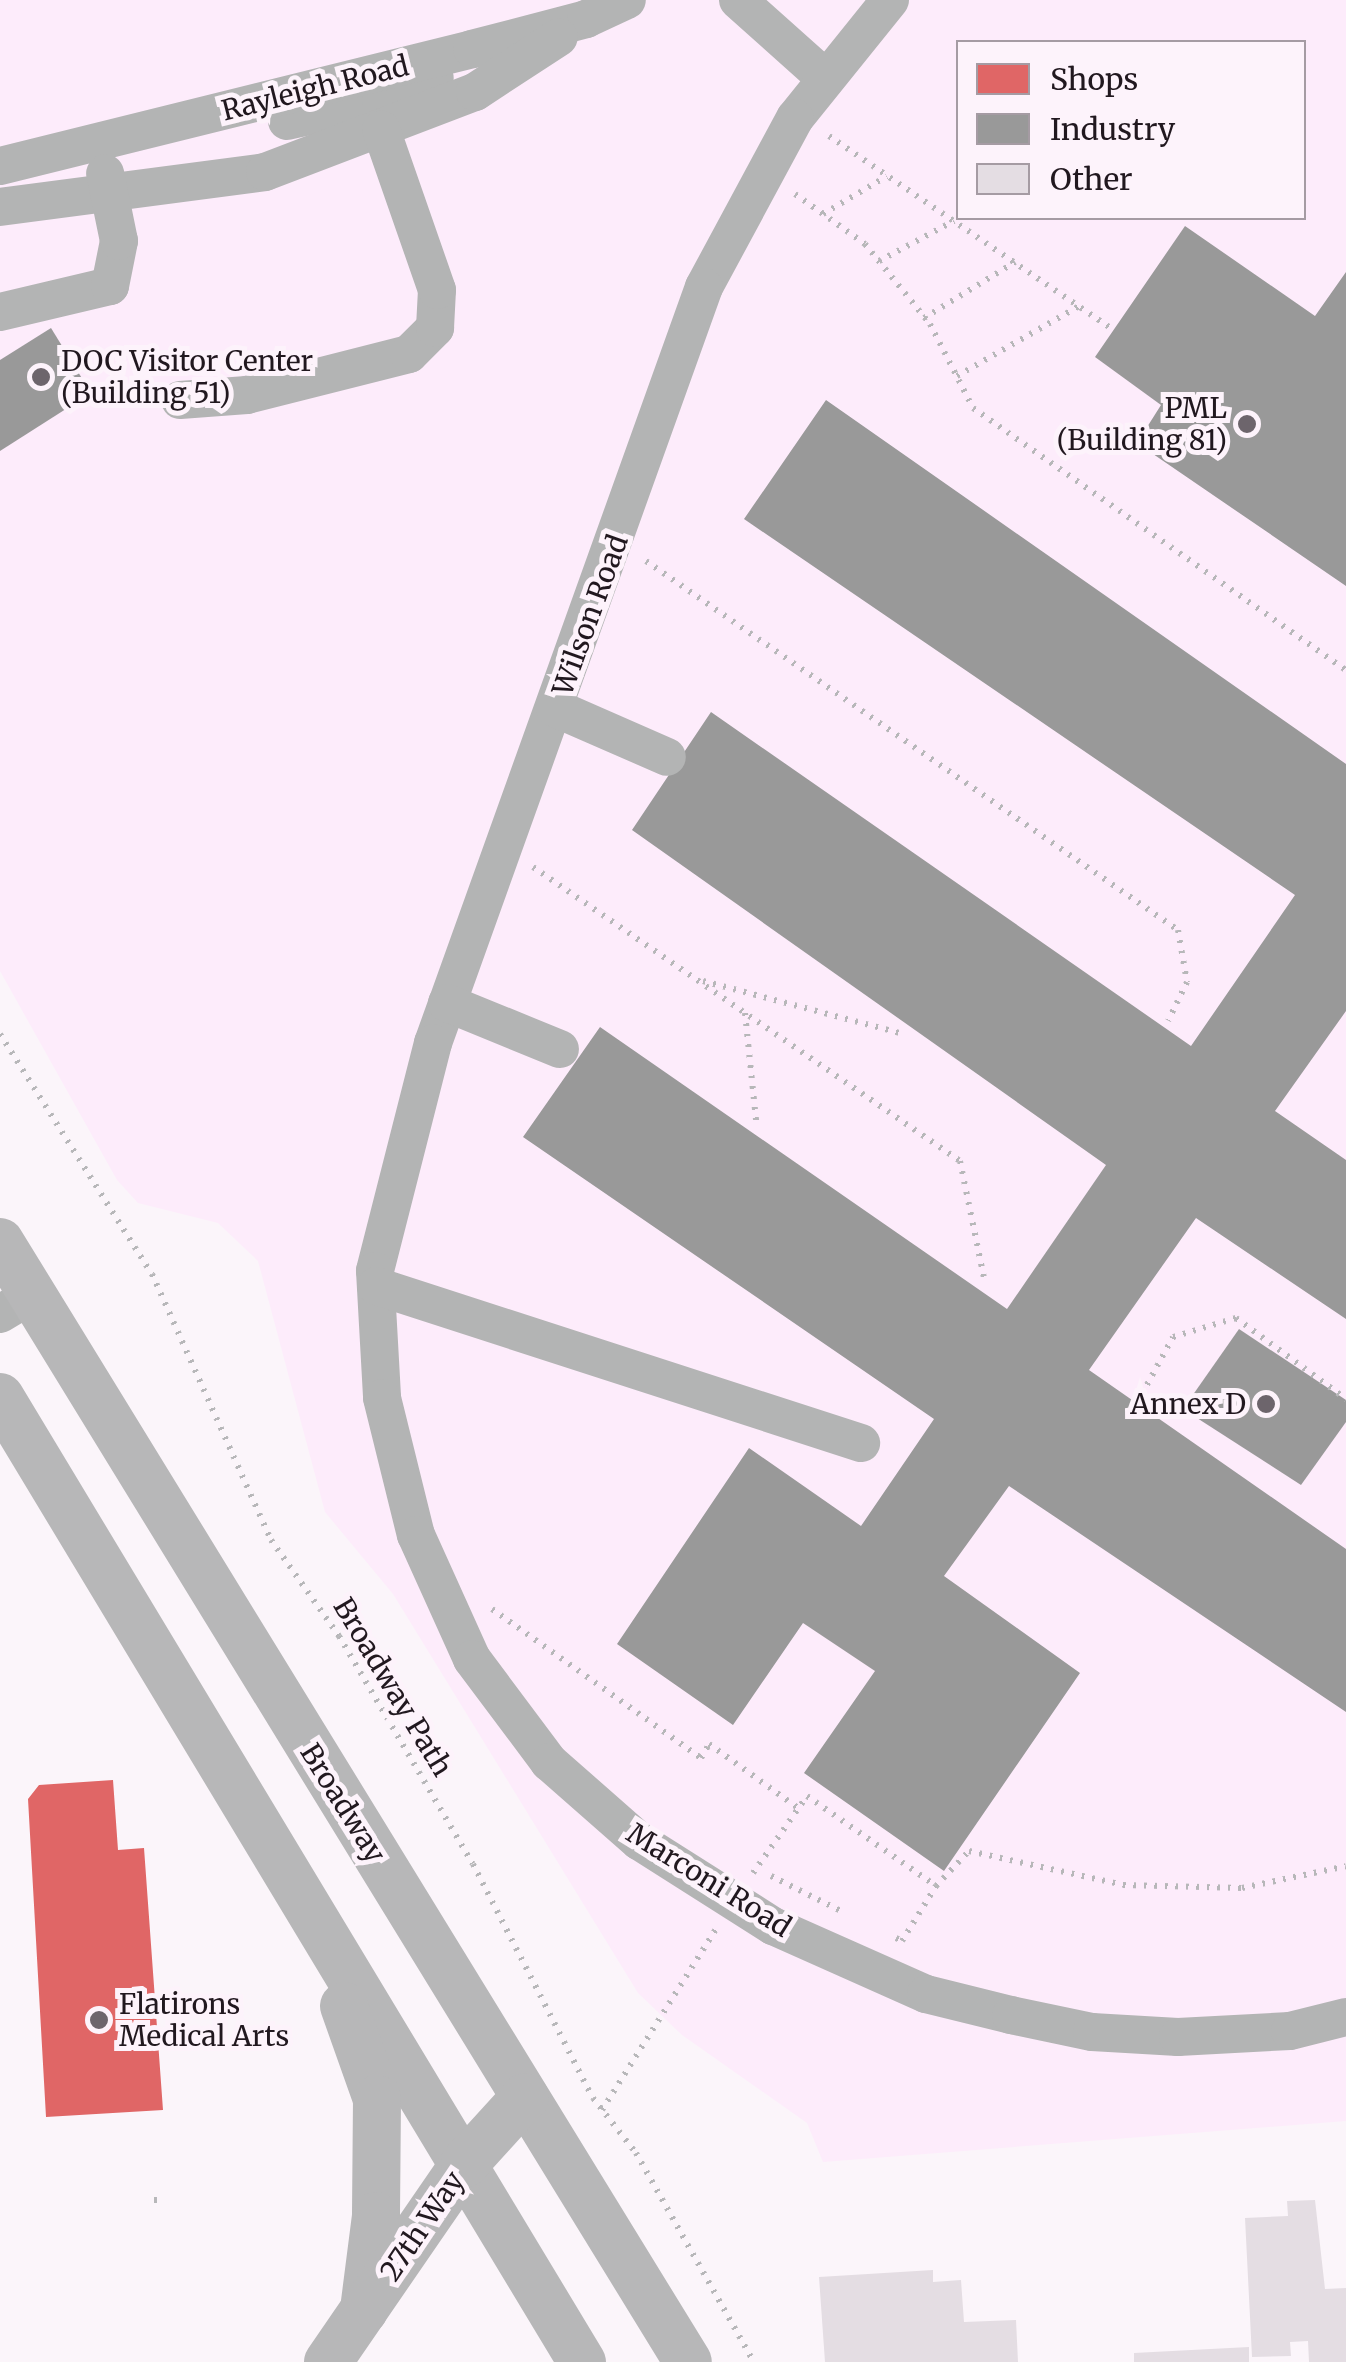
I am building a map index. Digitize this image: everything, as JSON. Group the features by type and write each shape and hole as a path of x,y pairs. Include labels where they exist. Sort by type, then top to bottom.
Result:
{"main road":[{"name":"Broadway","path":"0,1242 16,1304 525,2096 688,2362"},
{"path":"0,1397 316,1928 464,2163 582,2362"},
{"path":"316,1928 377,2099 376,2216 364,2310"},
{"name":"27th Way","path":"328,2362 464,2163 525,2096"}],"street":[{"path":"0,184 103,166 380,100 628,0"},
{"path":"738,0 823,76"},
{"name":"Wilson Road","path":"375,1278 447,1004 704,287 771,154 823,76 890,0"},
{"path":"0,166 265,172 475,92 586,19"},
{"path":"180,400 247,395 409,354 435,328 437,290 381,128"},
{"path":"0,207 103,166"},
{"path":"0,312 110,286 119,241 103,166"},
{"path":"555,708 667,756"},
{"path":"447,1004 560,1050"},
{"path":"375,1278 861,1443"},
{"name":"Marconi Road","path":"375,1278 382,1398 416,1535 472,1658 550,1762 639,1841 773,1926 926,1994 1092,2032 1290,2031 1346,2017"}],"path":[{"path":"811,124 1110,328"},
{"path":"822,214 888,176"},
{"path":"780,183 879,261 924,318 974,408 1346,670"},
{"path":"879,261 954,221"},
{"path":"924,318 1015,262"},
{"path":"956,376 1079,306"},
{"path":"638,556 1178,930 1187,982 1168,1021"},
{"path":"533,866 960,1162 984,1278"},
{"path":"696,979 900,1034"},
{"path":"745,1013 756,1120"},
{"name":"Broadway Path","path":"0,1034 152,1274 271,1540 339,1636 473,1864 602,2110 636,2153 754,2362"},
{"path":"1137,1403 1173,1337 1236,1318 1346,1399"},
{"path":"486,1604 701,1758 709,1744 798,1808"},
{"path":"602,2110 734,1901 807,1796 936,1886"},
{"path":"886,1932 902,1940 936,1886 969,1851 1123,1885 1242,1888 1346,1866"},
{"path":"756,1869 853,1917"}],"shaded area":[{"path":"0,0 1346,0 1346,2121 823,2162 807,2123 682,2035 638,1993 393,1594 325,1512 258,1261 218,1223 138,1203 117,1180 0,971"}],"building: Shops":[{"name":"Flatirons Medical Arts","path":"113,1780 118,1850 144,1848 163,2110 46,2117 28,1799 39,1785"}],"building: Industry":[{"name":"PML (Building 81)","path":"1185,226 1315,316 1346,272 1346,586 1137,443 1161,405 1095,357"},
{"name":"DOC Visitor Center (Building 51)","path":"51,328 91,393 0,451 0,360"},
{"path":"826,400 1346,764 1346,1011 1275,1111 1346,1160 1346,1319 1196,1218 1089,1370 1346,1549 1346,1712 1009,1486 944,1576 1080,1673 944,1871 804,1773 875,1671 803,1623 733,1725 617,1644 749,1448 861,1526 934,1419 523,1137 600,1027 1007,1309 1106,1165 632,830 711,712 1191,1046 1295,895 744,519"},
{"name":"Annex D","path":"1239,1329 1346,1400 1346,1422 1301,1485 1183,1409"}],"building: Other":[{"path":"1315,2200 1325,2289 1346,2288 1346,2362 1309,2362 1308,2341 1290,2342 1291,2356 1252,2357 1245,2218 1288,2216 1287,2201"},
{"path":"933,2270 933,2282 961,2280 964,2322 1016,2320 1018,2362 825,2362 819,2277"},
{"path":"1249,2347 1249,2362 1134,2362 1134,2353"}],"place":[{"name":"DOC Visitor Center (Building 51)","path":"41,377"},
{"name":"PML (Building 81)","path":"1247,424"},
{"name":"Annex D","path":"1266,1404"},
{"name":"Flatirons Medical Arts","path":"99,2020"}]}
